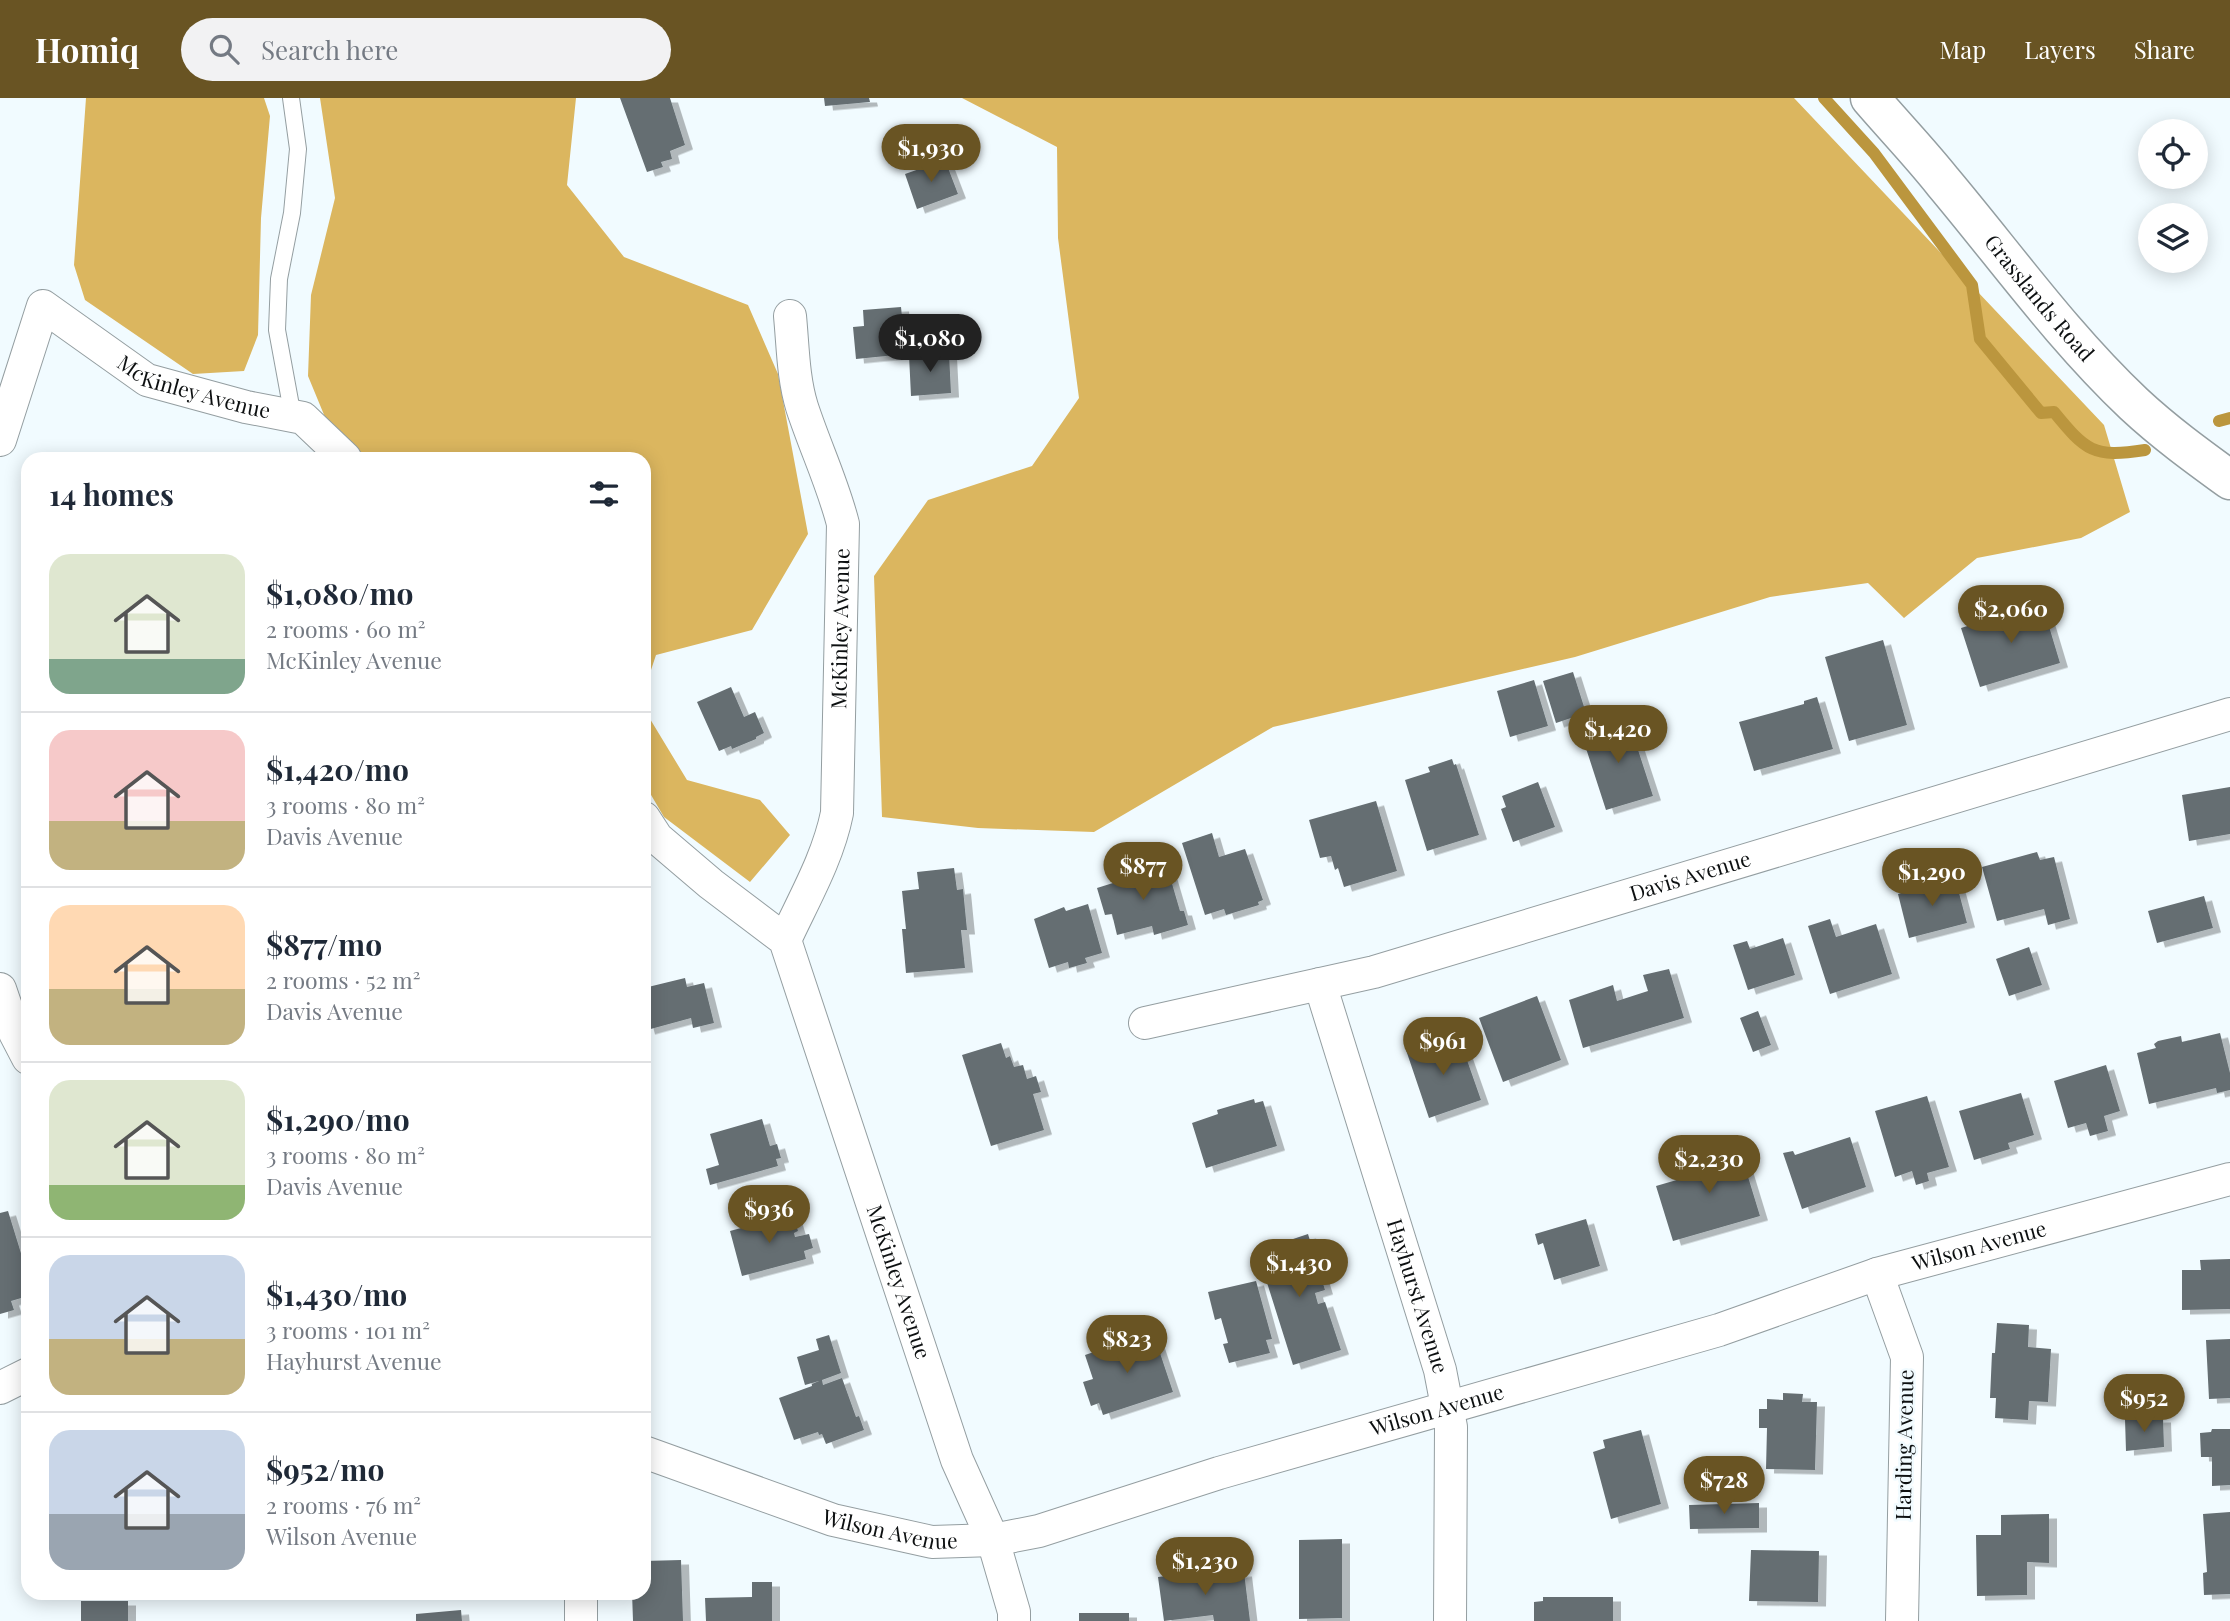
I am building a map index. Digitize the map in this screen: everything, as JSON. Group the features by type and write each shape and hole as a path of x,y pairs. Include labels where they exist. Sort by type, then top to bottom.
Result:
{"main road":[{"name":"Grasslands Road","path":"1870,98 1943,181 2087,357 2187,449 2230,480"}],"street":[{"name":"McKinley Avenue","path":"0,440 43,306 147,380 246,407 303,418 339,452"},
{"name":"McKinley Avenue","path":"790,316 799,394 835,490 843,524 837,813 824,857 785,940 957,1460 992,1540 1014,1612 1014,1621"},
{"name":"Davis Avenue","path":"1145,1023 1374,972 2230,714"},
{"path":"651,829 657,838 710,884 785,940"},
{"name":"Hayhurst Avenue","path":"1320,984 1440,1370 1451,1427 1450,1621"},
{"path":"0,989 21,1045"},
{"name":"Wilson Avenue","path":"651,1455 833,1520 932,1542 992,1540 1039,1531 1219,1473 1719,1330 1877,1274 2230,1179"},
{"name":"Harding Avenue","path":"1877,1274 1907,1357 1902,1621"},
{"path":"0,1388 21,1378"},
{"path":"581,1600 581,1621"}],"lane":[{"path":"291,98 298,149 292,213 279,279 277,330 293,416"}],"shaded area":[{"path":"86,98 264,98 270,116 261,218 258,335 244,371 193,374 85,300 74,265"},
{"path":"320,98 576,98 567,185 624,257 748,305 778,374 808,534 752,630 656,655 651,670 651,452 357,452 327,422 308,376 311,295 335,198"},
{"path":"962,98 1794,98 2104,425 2130,512 2081,538 1977,558 1904,618 1868,583 1770,597 1575,657 1273,727 1094,832 978,828 882,817 874,576 928,500 1032,466 1079,398 1058,238 1057,147"},
{"path":"651,721 687,780 760,800 790,835 750,882 664,817 651,795"}],"building":[{"path":"620,98 670,98 685,145 670,151 672,159 661,162 663,167 647,172"},
{"path":"824,98 869,98 870,102 825,106"},
{"path":"945,160 958,194 917,209 905,174"},
{"path":"901,307 906,354 856,359 853,327 864,326 863,310"},
{"path":"949,353 951,393 911,396 909,355"},
{"path":"2042,603 2060,663 1980,687 1961,628"},
{"path":"1883,640 1907,725 1849,741 1825,657"},
{"path":"1573,672 1586,713 1556,723 1543,681"},
{"path":"1534,680 1548,726 1510,737 1497,691"},
{"path":"731,687 744,717 755,712 764,733 732,749 731,746 719,751 697,702"},
{"path":"1817,697 1833,749 1754,771 1739,722 1804,704 1804,701"},
{"path":"1628,719 1653,796 1606,810 1583,739 1600,734 1598,728"},
{"path":"1452,759 1479,835 1427,851 1405,780 1430,772 1428,767"},
{"path":"1538,782 1555,827 1513,842 1501,809 1506,807 1502,796"},
{"path":"2230,787 2230,834 2189,841 2182,795"},
{"path":"1376,801 1397,871 1344,887 1331,856 1320,858 1309,820"},
{"path":"1212,833 1219,857 1245,849 1263,900 1258,902 1259,905 1226,915 1224,909 1205,915 1182,843"},
{"path":"2037,852 2040,860 2054,857 2070,919 2048,925 2044,909 1997,921 1982,867"},
{"path":"1166,863 1180,911 1184,911 1188,925 1154,935 1152,926 1117,935 1112,914 1105,915 1097,888 1113,883 1112,878"},
{"path":"954,868 957,890 963,889 967,930 961,930 965,968 906,973 902,929 906,929 902,891 919,889 917,872"},
{"path":"1955,878 1967,923 1909,938 1898,894"},
{"path":"2204,896 2213,928 2157,943 2148,911"},
{"path":"1088,904 1102,953 1085,958 1087,963 1069,968 1068,962 1049,968 1034,919 1064,907 1066,911"},
{"path":"1830,919 1836,937 1876,924 1892,974 1830,994 1808,926"},
{"path":"1783,938 1795,975 1748,990 1733,945 1747,941 1750,949"},
{"path":"2029,947 2042,985 2009,996 1996,959"},
{"path":"1669,969 1684,1018 1583,1048 1569,1000 1613,985 1617,1001 1648,991 1643,975"},
{"path":"685,978 687,987 704,983 714,1023 693,1028 691,1018 651,1029 651,986"},
{"path":"1537,996 1561,1060 1503,1082 1479,1018"},
{"path":"1758,1011 1771,1045 1753,1052 1740,1018"},
{"path":"2220,1033 2230,1073 2230,1090 2217,1093 2216,1088 2149,1104 2137,1053 2156,1048 2154,1044 2158,1041 2181,1036 2182,1042"},
{"path":"1452,1040 1454,1046 1461,1043 1481,1100 1429,1118 1406,1050 1433,1041 1436,1051 1436,1046"},
{"path":"1001,1043 1006,1058 1010,1056 1014,1067 1023,1065 1027,1079 1036,1076 1041,1092 1033,1094 1044,1130 991,1146 962,1055"},
{"path":"2106,1065 2120,1111 2104,1116 2108,1131 2090,1136 2086,1123 2068,1128 2054,1081"},
{"path":"2021,1093 2034,1135 2008,1143 2010,1149 1974,1160 1959,1111"},
{"path":"1927,1096 1949,1167 1927,1173 1929,1181 1916,1185 1912,1171 1895,1177 1875,1111"},
{"path":"1254,1099 1255,1103 1263,1101 1277,1146 1206,1168 1192,1123 1218,1114 1217,1110"},
{"path":"762,1119 770,1146 777,1144 781,1158 776,1159 778,1166 710,1185 706,1169 719,1165 710,1134"},
{"path":"1850,1137 1866,1187 1802,1209 1783,1153 1793,1151 1795,1155"},
{"path":"1738,1144 1760,1216 1673,1241 1656,1186 1694,1175 1690,1159"},
{"path":"8,1211 21,1253 21,1298 11,1301 14,1310 0,1314 0,1213"},
{"path":"793,1214 798,1231 794,1233 795,1237 809,1234 813,1248 804,1251 806,1259 742,1276 730,1231"},
{"path":"1586,1219 1600,1266 1554,1280 1543,1243 1538,1245 1535,1234"},
{"path":"1308,1234 1325,1290 1315,1293 1318,1304 1325,1302 1341,1350 1293,1365 1257,1251"},
{"path":"2230,1259 2230,1309 2182,1310 2182,1270 2201,1270 2200,1260"},
{"path":"1256,1281 1272,1339 1266,1340 1270,1353 1229,1363 1223,1344 1228,1343 1221,1318 1215,1320 1208,1292"},
{"path":"1997,1323 2029,1325 2028,1347 2051,1349 2048,1402 2029,1401 2028,1420 1995,1418 1996,1398 1990,1398 1992,1353 1995,1353"},
{"path":"1153,1332 1173,1392 1103,1415 1099,1403 1091,1406 1083,1382 1093,1379 1085,1355"},
{"path":"829,1335 841,1373 822,1380 823,1385 842,1378 856,1417 859,1416 864,1430 826,1444 822,1434 819,1435 818,1432 794,1440 779,1398 819,1381 805,1385 797,1357 819,1350 816,1339"},
{"path":"2230,1339 2230,1398 2209,1399 2206,1340"},
{"path":"1783,1393 1803,1394 1802,1402 1817,1402 1815,1470 1766,1469 1767,1428 1759,1428 1759,1409 1767,1409 1767,1399 1783,1400"},
{"path":"2163,1418 2164,1447 2126,1451 2125,1419"},
{"path":"2212,1429 2230,1429 2230,1485 2212,1486 2212,1457 2201,1457 2200,1433 2211,1432"},
{"path":"1641,1430 1661,1504 1611,1519 1593,1452 1605,1448 1603,1440"},
{"path":"1759,1503 1759,1528 1690,1529 1689,1505"},
{"path":"2230,1512 2230,1594 2204,1595 2203,1573 2207,1572 2203,1514"},
{"path":"2049,1514 2049,1563 2027,1562 2027,1595 1977,1596 1976,1535 2001,1535 2001,1515"},
{"path":"1342,1539 1342,1618 1299,1619 1299,1540"},
{"path":"1751,1550 1819,1551 1818,1602 1749,1601"},
{"path":"681,1560 683,1621 633,1621 632,1600 651,1600 651,1561"},
{"path":"1205,1571 1206,1577 1244,1572 1250,1621 1214,1621 1213,1615 1164,1621 1158,1577"},
{"path":"752,1582 772,1582 772,1621 706,1621 705,1598 752,1597"},
{"path":"1543,1597 1613,1597 1613,1621 1534,1621 1534,1602 1543,1601"},
{"path":"81,1601 128,1601 128,1621 81,1621"},
{"path":"461,1610 462,1621 416,1621 416,1614"},
{"path":"1079,1613 1129,1613 1129,1621 1079,1621"}],"waterway":[{"path":"1824,98 1874,153 1972,285 1980,339 2041,413 2054,412 2074,436 2092,449 2113,453 2145,450"},
{"path":"2219,421 2230,418"}]}
